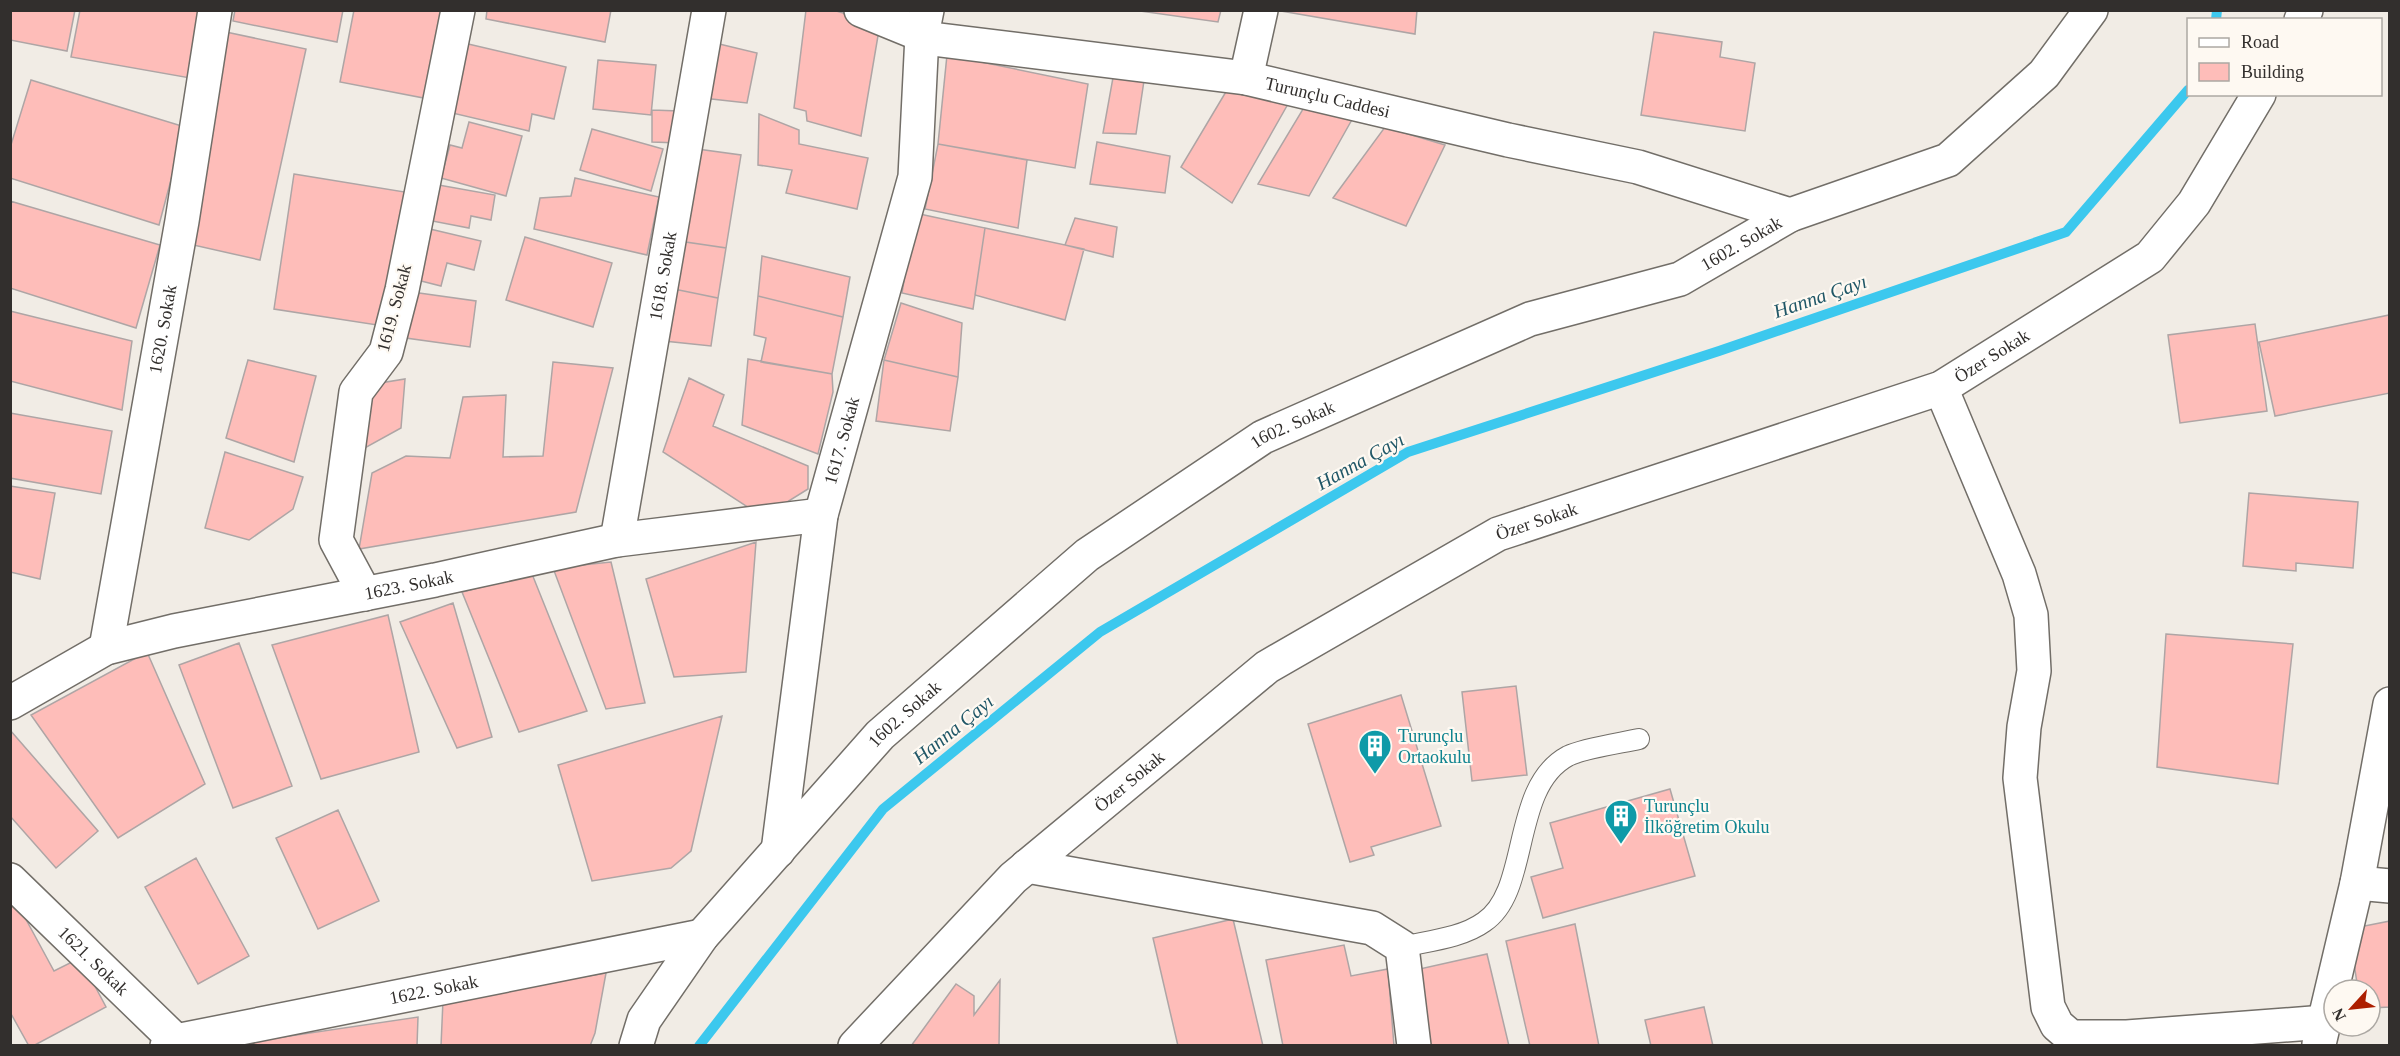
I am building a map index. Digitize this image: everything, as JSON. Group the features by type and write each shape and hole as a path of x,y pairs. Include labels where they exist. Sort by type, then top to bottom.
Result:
{"street":[{"name":"1620. Sokak","path":"106,648 180,232 215,10"},
{"name":"1619. Sokak","path":"365,594 336,540 356,392 386,352 402,290 458,10"},
{"name":"1618. Sokak","path":"616,540 709,10"},
{"name":"Turunçlu Caddesi","path":"861,10 924,23 932,39 1246,78 1497,137 1638,167 1790,215"},
{"path":"1246,78 1261,10"},
{"name":"1602. Sokak","path":"636,1046 644,1020 702,936 880,735 1086,555 1263,437 1530,319 1680,279 1790,215 1948,160 2044,74 2091,10"},
{"name":"1617. Sokak","path":"778,851 820,514 915,177 924,23"},
{"name":"Özer Sokak","path":"855,1046 1012,878 1267,667 1498,534 1941,388 2150,256 2194,203 2258,96"},
{"path":"1941,388 2019,574 2031,615 2034,671 2024,727 2020,778 2048,1007 2057,1025 2071,1037 2322,1034"},
{"name":"1623. Sokak","path":"10,703 106,648 174,631 365,594 616,540 820,514"},
{"path":"2335,978 2357,883 2390,704"},
{"path":"1027,866 1372,928 1402,947 1414,1046"},
{"name":"1621. Sokak","path":"10,880 171,1043"},
{"path":"2357,883 2390,886"},
{"name":"1622. Sokak","path":"171,1043 702,936"}],"lane":[{"path":"1402,947 1462,932 1486,921 1497,911 1507,891 1528,815 1541,780 1568,756 1639,739"}],"building":[{"path":"10,10 75,10 67,51 10,40"},
{"path":"80,10 201,10 190,78 71,57"},
{"path":"235,10 343,10 337,42 233,21"},
{"path":"354,10 446,10 429,99 340,82"},
{"path":"487,10 611,10 605,42 486,19"},
{"path":"806,10 833,10 880,24 861,136 807,121 806,111 794,108"},
{"path":"1133,10 1221,10 1218,22"},
{"path":"1275,10 1417,10 1415,34"},
{"path":"226,32 306,49 260,260 180,242"},
{"path":"1654,32 1722,42 1720,57 1755,63 1745,131 1641,115"},
{"path":"711,42 757,53 747,103 703,98"},
{"path":"464,43 566,67 554,119 532,114 529,131 448,112"},
{"path":"947,55 1088,84 1075,168 938,144"},
{"path":"598,60 656,65 651,115 593,109"},
{"path":"1114,72 1145,74 1136,134 1103,133"},
{"path":"31,80 185,127 159,225 10,178 10,148"},
{"path":"1230,85 1288,104 1232,203 1181,167"},
{"path":"1306,104 1354,116 1309,196 1258,184"},
{"path":"652,110 679,111 679,143 652,142"},
{"path":"759,114 799,130 799,144 868,158 857,209 786,193 792,170 758,165"},
{"path":"469,122 522,136 506,196 441,178 450,145 462,148"},
{"path":"1385,127 1445,145 1406,226 1333,198"},
{"path":"592,129 663,149 651,191 580,170"},
{"path":"1097,142 1170,156 1165,193 1090,184"},
{"path":"938,144 1027,160 1018,228 925,209"},
{"path":"690,148 741,155 726,248 679,241"},
{"path":"294,174 411,193 390,327 274,309"},
{"path":"575,178 659,197 647,255 534,229 540,198 571,196"},
{"path":"433,184 495,195 491,220 471,216 469,228 427,220"},
{"path":"10,201 160,245 136,328 10,288"},
{"path":"915,213 985,228 973,309 902,293"},
{"path":"1075,218 1117,227 1113,257 1065,245"},
{"path":"985,228 1084,249 1065,320 975,295"},
{"path":"430,229 481,241 474,270 447,263 441,286 417,280"},
{"path":"525,237 612,263 593,327 506,300"},
{"path":"679,241 726,248 718,298 669,288"},
{"path":"762,256 850,277 843,317 758,296"},
{"path":"669,288 718,298 711,346 664,341"},
{"path":"412,292 476,301 470,347 406,338"},
{"path":"758,296 843,317 832,374 761,362 766,338 754,335"},
{"path":"901,303 962,323 958,377 884,360"},
{"path":"10,311 132,341 122,410 10,381"},
{"path":"2389,315 2390,393 2275,416 2259,342"},
{"path":"2255,324 2267,411 2180,423 2168,335"},
{"path":"748,359 832,374 833,392 818,454 742,425"},
{"path":"248,360 316,376 294,462 226,438"},
{"path":"884,360 958,377 950,431 876,421"},
{"path":"553,362 613,368 576,512 359,549 372,473 406,456 450,458 463,397 506,395 503,457 543,456"},
{"path":"689,378 724,395 713,426 808,466 808,489 763,517 663,452"},
{"path":"405,379 401,428 363,449 368,385"},
{"path":"10,413 112,431 101,494 10,478"},
{"path":"225,452 303,477 293,509 249,540 205,528"},
{"path":"10,486 55,493 40,579 10,572"},
{"path":"2249,493 2358,502 2353,568 2296,563 2296,571 2243,566"},
{"path":"756,542 746,672 674,677 646,579"},
{"path":"611,562 645,703 606,709 553,568"},
{"path":"532,574 587,711 519,732 462,592"},
{"path":"453,603 492,737 457,748 400,622"},
{"path":"388,615 419,752 321,779 272,645"},
{"path":"2166,634 2293,644 2278,784 2157,767"},
{"path":"239,643 292,786 233,808 179,665"},
{"path":"147,652 205,784 118,838 31,715"},
{"path":"1516,686 1527,775 1472,781 1462,692"},
{"name":"Turunçlu Ortaokulu","path":"1401,695 1441,826 1371,847 1374,855 1350,862 1308,724"},
{"path":"722,716 691,851 671,868 592,881 558,765"},
{"path":"10,730 98,831 56,868 10,816"},
{"name":"Turunçlu İlköğretim Okulu","path":"1670,789 1695,876 1543,918 1531,877 1563,868 1550,823"},
{"path":"338,810 379,901 318,929 276,838"},
{"path":"196,858 249,956 198,984 145,887"},
{"path":"10,890 54,971 80,958 106,1007 33,1046 29,1046 10,1012"},
{"path":"1233,919 1263,1046 1178,1046 1153,938"},
{"path":"2390,921 2390,1007 2382,1007 2382,978 2356,978 2349,929"},
{"path":"1575,924 1599,1046 1530,1046 1506,941"},
{"path":"1344,945 1351,976 1388,969 1394,1046 1283,1046 1266,960"},
{"path":"1487,954 1509,1046 1424,1046 1415,970"},
{"path":"606,973 595,1033 590,1046 441,1046 443,1000"},
{"path":"1000,980 999,1046 911,1046 956,984 974,996 974,1015"},
{"path":"1704,1007 1713,1046 1651,1046 1645,1020"},
{"path":"418,1017 417,1046 243,1046 242,1043"}],"waterway":[{"name":"Hanna Çayı","path":"2216,18 2217,10"},
{"name":"Hanna Çayı","path":"699,1046 883,809 1100,632 1408,452 1719,351 2066,232 2187,91"}],"place":[{"name":"Turunçlu Ortaokulu","path":"1375,775"},
{"name":"Turunçlu İlköğretim Okulu","path":"1621,845"}]}
